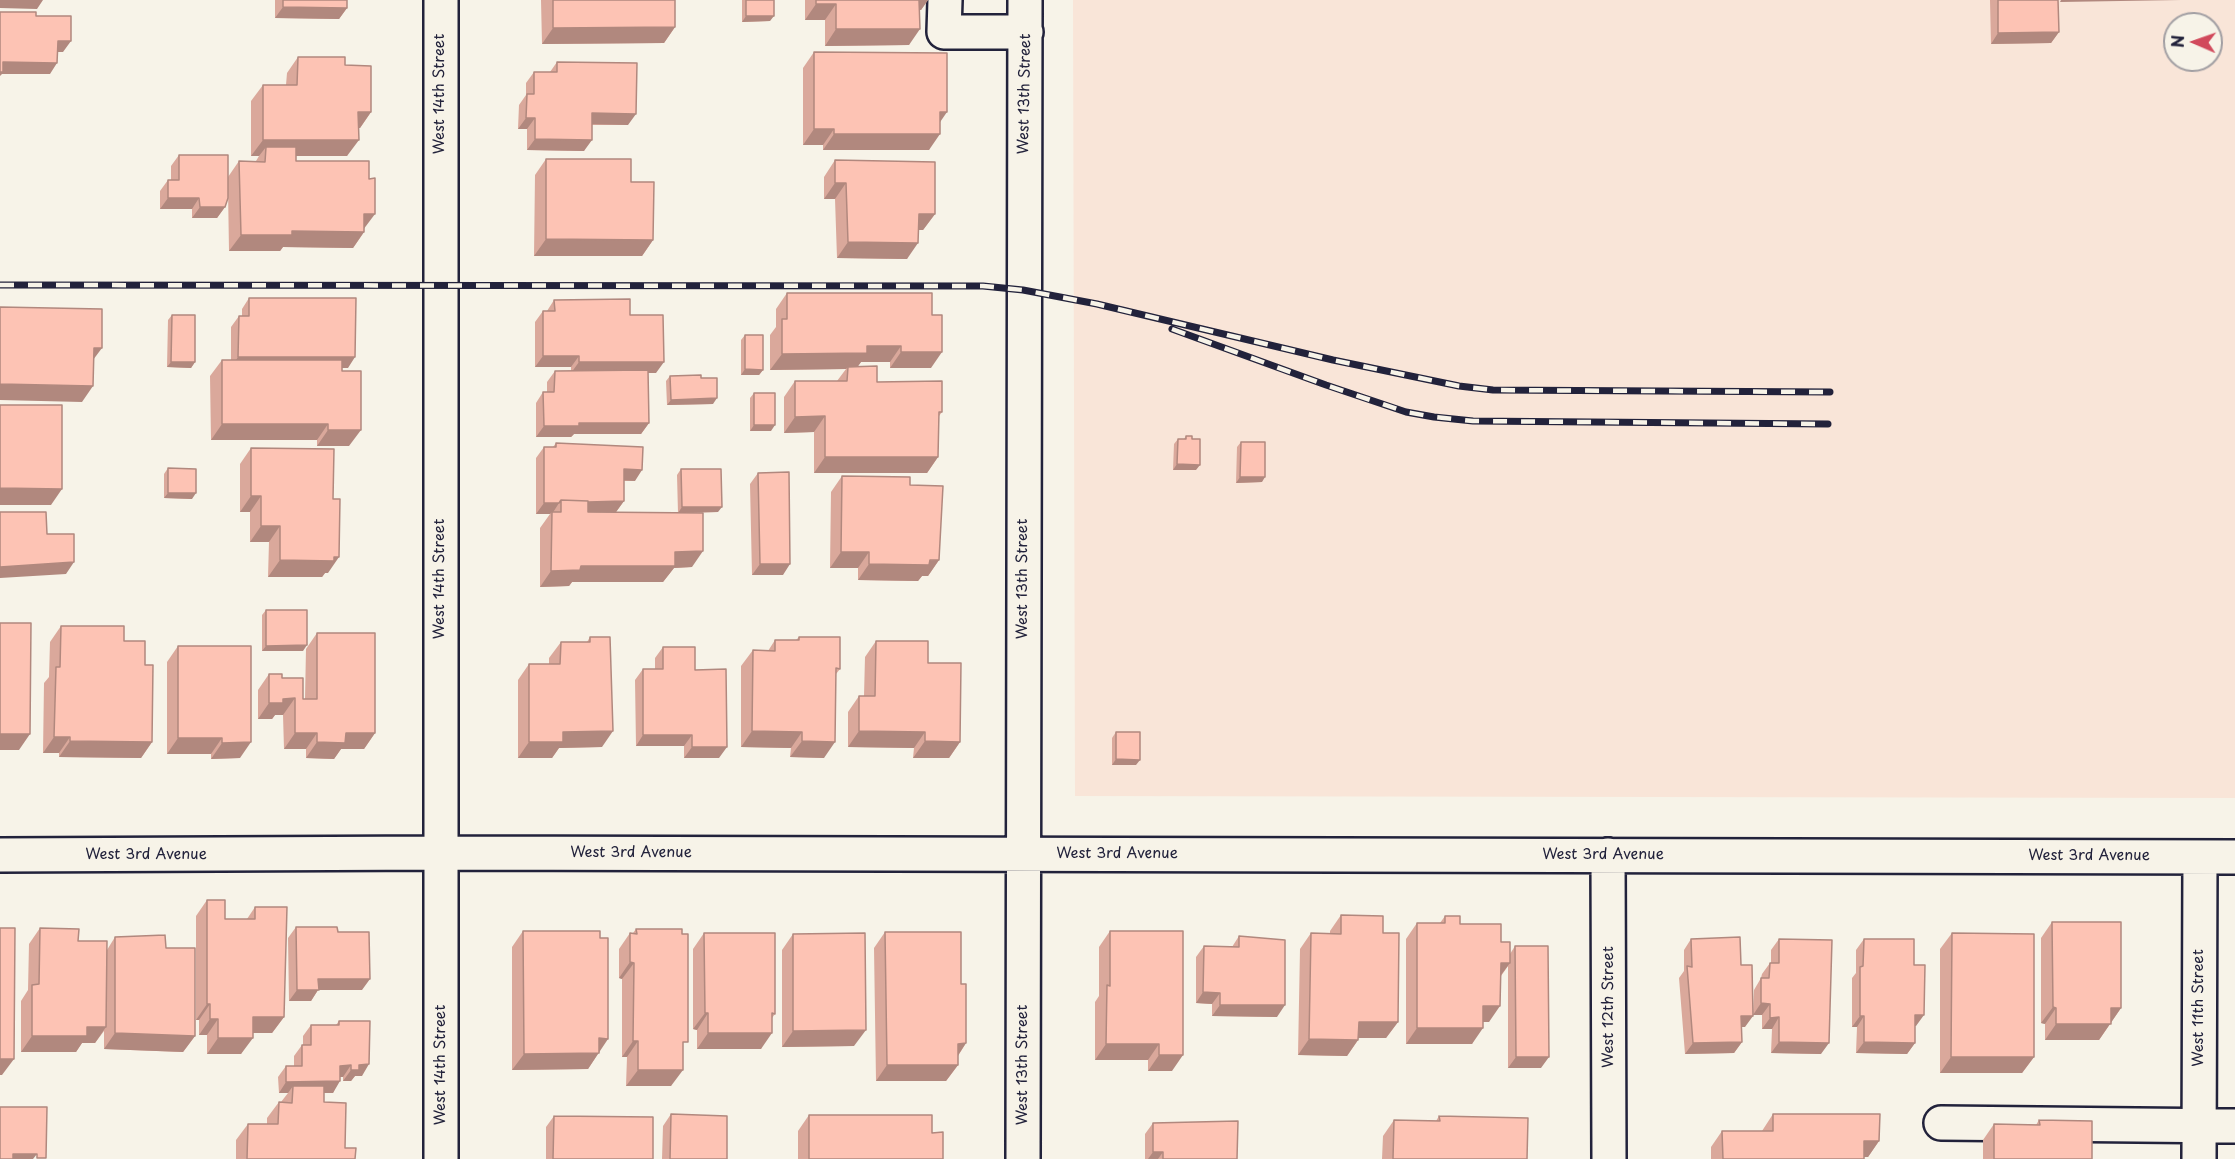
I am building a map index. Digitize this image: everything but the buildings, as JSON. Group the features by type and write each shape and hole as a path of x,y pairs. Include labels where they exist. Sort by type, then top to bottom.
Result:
{"street":[{"name":"West 14th Street","path":"441,0 441,1159"},
{"path":"945,0 944,32 1025,16"},
{"name":"West 13th Street","path":"1023,1159 1025,16"},
{"name":"West 3rd Avenue","path":"0,855 441,853 2235,857"},
{"name":"West 12th Street","path":"1608,855 1609,1159"},
{"name":"West 11th Street","path":"2199,1159 2200,857"},
{"path":"1941,1123 2235,1126"}],"shaded area":[{"path":"1073,0 2235,0 2235,798 1075,796"}],"railway":[{"path":"0,285 983,286 1023,290 1097,304 1333,360 1459,386 1493,390 1830,392"},
{"path":"1172,329 1406,412 1434,417 1473,421 1828,424"}]}
